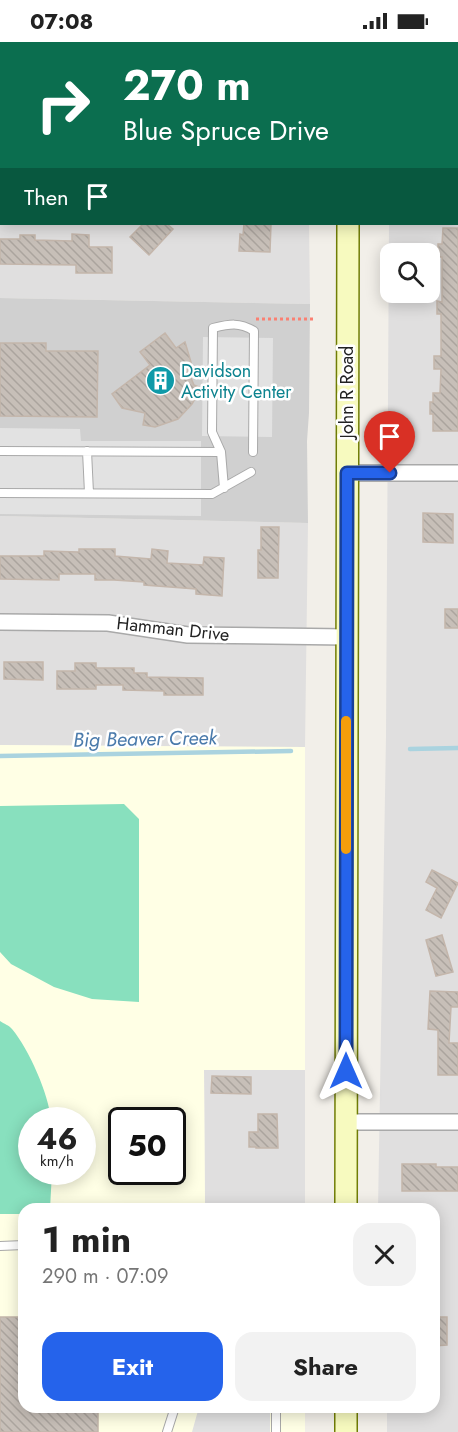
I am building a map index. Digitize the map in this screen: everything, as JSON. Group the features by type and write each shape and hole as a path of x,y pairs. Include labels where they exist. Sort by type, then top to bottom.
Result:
{"main road":[{"name":"John R Road","path":"346,1203 348,225"},
{"path":"346,1413 346,1432"}],"street":[{"path":"347,473 458,473"},
{"name":"Hamman Drive","path":"0,622 108,623 188,635 346,637"},
{"path":"346,1122 458,1122"}],"lane":[{"path":"224,488 221,452 212,432 213,328 243,324 254,331 253,452"},
{"path":"0,451 221,452"},
{"path":"87,451 89,493"},
{"path":"0,493 212,494 250,472"},
{"path":"0,1246 18,1245"},
{"path":"167,1432 173,1413"},
{"path":"276,1413 276,1432"}],"path":[{"path":"243,324 251,319 314,319"}],"shaded area":[{"path":"0,225 309,225 310,304 0,298"},
{"path":"389,225 458,225 458,1432 387,1432 387,1413 440,1413 440,1203 378,1203 386,736 389,303 440,303 440,243 389,243"},
{"path":"0,298 310,304 308,523 0,516"},
{"path":"203,337 273,338 272,437 202,436"},
{"path":"0,428 80,429 81,441 201,441 201,516 0,514"},
{"path":"0,516 308,523 305,747 0,745"},
{"path":"0,745 305,747 305,1070 204,1070 205,1203 18,1203 18,1413 305,1413 305,1432 0,1432"},
{"path":"204,1069 305,1070 305,1203 205,1203"},
{"path":"197,1413 270,1413 270,1432 192,1432"}],"green space":[{"path":"124,804 139,819 139,1002 92,999 54,987 11,964 0,952 0,806"},
{"path":"0,1021 11,1028 25,1048 37,1073 48,1107 18,1107 18,1185 51,1185 50,1203 18,1203 18,1214 0,1214"}],"building":[{"path":"142,225 168,225 173,229 149,255 130,237"},
{"path":"244,225 271,225 270,252 239,251 240,234 243,235"},
{"path":"443,228 458,228 458,431 433,431 433,414 430,414 433,393 440,393 441,369 434,369 434,356 441,356 441,314 437,314 437,303 442,302 440,244 442,244"},
{"path":"72,234 89,235 89,247 112,247 112,273 76,273 76,265 0,264 0,239 20,239 20,235 35,235 35,240 72,241"},
{"name":"Davidson Activity Center","path":"165,333 176,348 185,342 191,362 191,378 194,385 201,388 192,404 178,419 155,427 143,425 145,413 122,408 112,394 150,365 140,352"},
{"path":"0,343 46,343 46,351 98,351 97,417 0,416"},
{"path":"423,513 453,514 453,543 423,542"},
{"path":"261,527 279,527 278,578 258,578"},
{"path":"79,549 115,549 115,556 151,559 152,549 168,551 167,563 203,565 204,557 224,558 222,596 196,594 196,589 144,585 144,582 95,580 95,574 59,574 59,580 0,579 0,556 44,556 44,551 79,552"},
{"path":"445,609 458,609 458,628 445,628"},
{"path":"4,662 43,662 43,680 4,679"},
{"path":"75,663 96,663 96,668 134,668 134,673 147,673 147,677 203,678 203,695 164,695 164,691 123,690 123,685 96,685 96,689 57,689 57,671 75,671"},
{"path":"432,870 458,883 441,918 426,910 437,888 426,882"},
{"path":"442,935 453,972 436,976 426,940"},
{"path":"430,991 458,992 458,1007 451,1007 449,1043 458,1043 458,1075 438,1075 438,1030 428,1029"},
{"path":"212,1076 251,1077 251,1094 211,1093"},
{"path":"258,1114 277,1114 278,1148 249,1147 249,1132 258,1132"},
{"path":"402,1164 436,1164 436,1167 458,1167 458,1191 402,1191"},
{"path":"0,1317 18,1317 18,1413 98,1413 98,1432 0,1432"},
{"path":"440,1317 447,1317 447,1345 440,1346"}],"waterway":[{"name":"Big Beaver Creek","path":"410,749 458,748"},
{"name":"Big Beaver Creek","path":"0,756 291,751"}],"slow traffic":[{"path":"346,721 346,849"}],"place":[{"name":"Davidson Activity Center","path":"160,381"}],"route":[{"path":"346,1071 347,473 390,473"}]}
